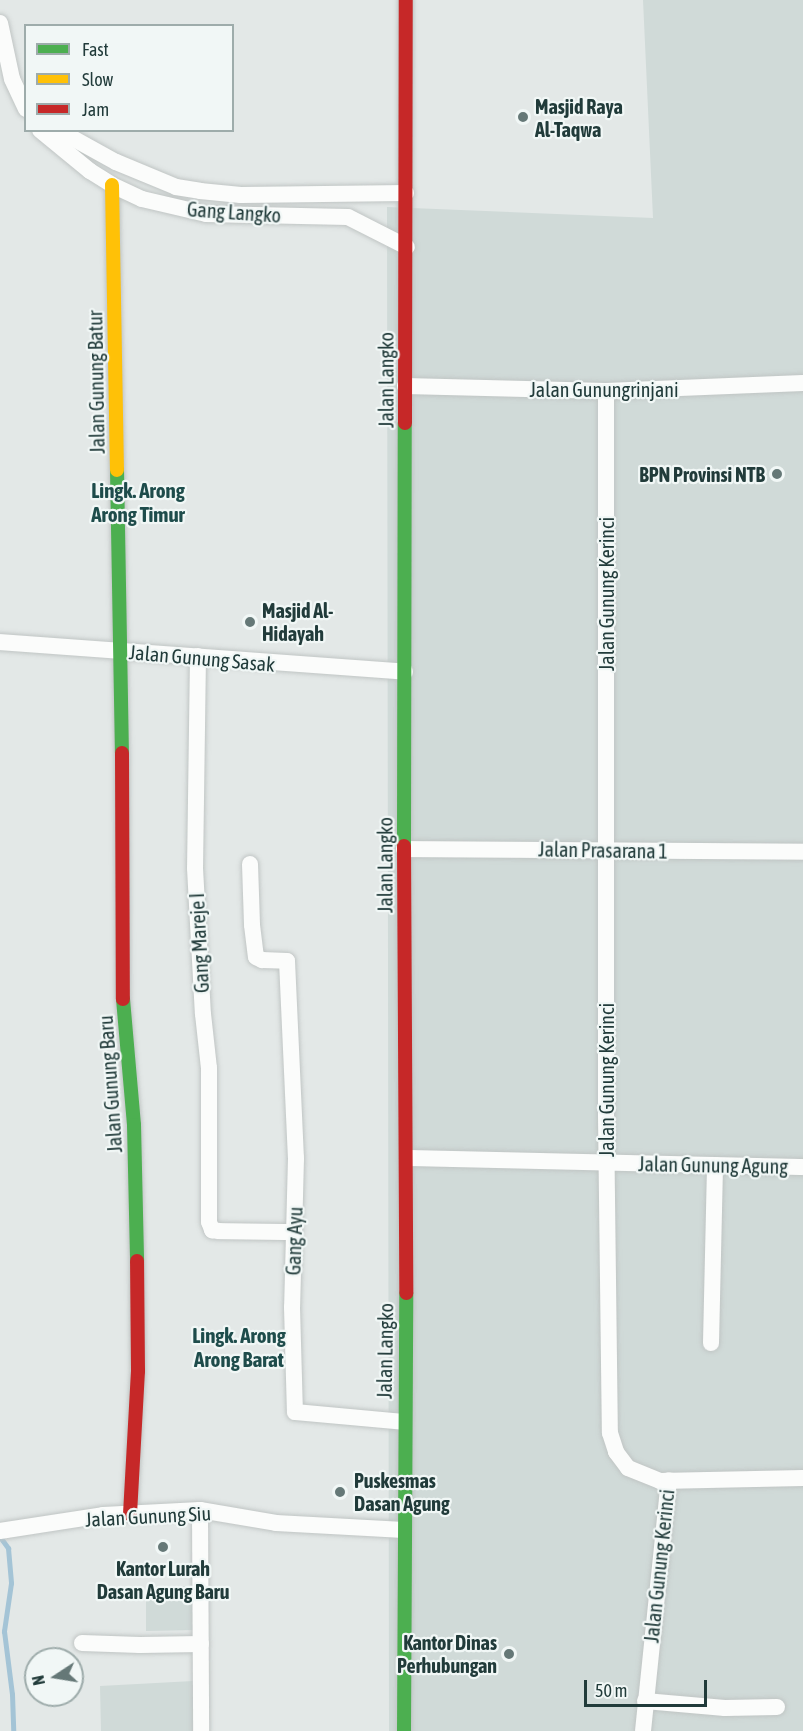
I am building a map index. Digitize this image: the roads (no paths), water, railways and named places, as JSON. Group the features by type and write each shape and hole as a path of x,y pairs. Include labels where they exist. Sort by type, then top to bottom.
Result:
{"main road":[{"name":"Jalan Langko","path":"404,1731 407,1158 404,849 406,0"},
{"name":"Jalan Gunung Batur","path":"112,185 117,360 119,651"},
{"name":"Jalan Gunung Baru","path":"119,651 123,993 134,1125 137,1255 138,1371 130,1514"}],"street":[{"path":"0,23 12,79 24,105"},
{"name":"Gang Langko","path":"42,132 73,159 112,185 157,204 206,214 348,217 406,247"},
{"path":"61,132 86,147 176,187 241,195 406,193"},
{"name":"Jalan Gunungrinjani","path":"405,386 606,391 803,383"},
{"name":"Jalan Gunung Kerinci","path":"606,391 606,1162 610,1433 616,1452 628,1468 653,1479 669,1480 643,1731"},
{"name":"Jalan Gunung Sasak","path":"0,642 405,672"},
{"name":"Gang Mareje I","path":"198,656 195,868 203,1014 209,1068 210,1222 212,1230 294,1232"},
{"name":"Jalan Prasarana 1","path":"404,849 803,852"},
{"name":"Gang Ayu","path":"250,864 252,925 256,957 262,960 287,961 296,1158 292,1307 296,1412 404,1422"},
{"name":"Jalan Gunung Agung","path":"407,1158 803,1167"},
{"path":"711,1344 714,1165"},
{"path":"669,1480 803,1479"},
{"path":"200,1510 201,1731"},
{"name":"Jalan Gunung Siu","path":"0,1531 103,1515 200,1510 276,1524 404,1530"},
{"path":"82,1643 201,1644"},
{"path":"645,1701 725,1708 777,1707"}],"waterway":[{"path":"0,1537 8,1548 11,1583 4,1631 12,1694 13,1731"}],"place":[{"name":"Masjid Raya Al-Taqwa","path":"523,117"},
{"name":"BPN Provinsi NTB","path":"777,474"},
{"name":"Masjid Al- Hidayah","path":"250,622"},
{"name":"Puskesmas Dasan Agung","path":"340,1492"},
{"name":"Kantor Lurah Dasan Agung Baru","path":"163,1547"},
{"name":"Kantor Dinas Perhubungan","path":"509,1654"}],"district":[{"name":"Lingk. Arong Arong Timur","path":"138,502"},
{"name":"Lingk. Arong Arong Barat","path":"239,1347"}]}
